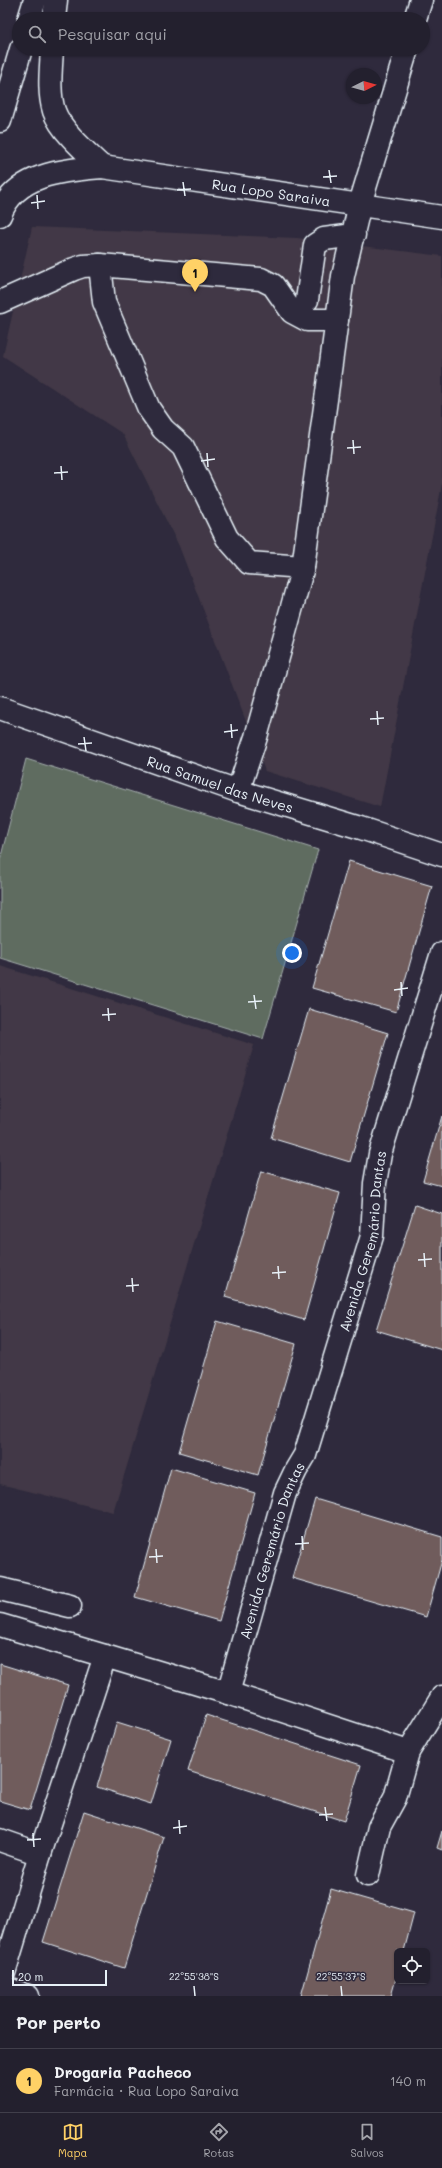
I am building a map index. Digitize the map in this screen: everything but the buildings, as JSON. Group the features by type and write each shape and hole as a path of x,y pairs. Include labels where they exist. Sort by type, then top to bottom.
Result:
{"street":[{"path":"31,12 34,0"},
{"path":"55,12 56,0"},
{"path":"417,12 421,0"},
{"path":"0,121 18,56"},
{"path":"52,56 51,84 54,111 66,130 102,168"},
{"path":"238,791 256,737 303,567 343,276 354,235 360,204 405,56"},
{"name":"Rua Lopo Saraiva","path":"0,215 2,208 18,190 39,176 63,170 102,168 442,217"},
{"path":"307,300 315,245 324,239 354,235"},
{"path":"130,268 131,256 136,254 177,258"},
{"path":"0,302 74,269 83,266 100,265 261,279 273,285 292,312 307,320 337,320"},
{"path":"100,265 104,302 149,409 163,429 183,447 227,538 249,563 303,567"},
{"name":"Rua Samuel das Neves","path":"0,708 238,791 361,828 442,855"},
{"name":"Avenida Geremário Dantas","path":"228,1693 286,1493 296,1470 306,1455 372,1236 374,1184 380,1154 442,953"},
{"path":"0,1589 70,1606"},
{"path":"0,1625 228,1693 408,1752"},
{"path":"28,1996 0,1986 40,1854 105,1656"},
{"path":"368,1875 379,1827 395,1798 408,1752 442,1696"},
{"path":"0,1840 40,1854"}],"shaded area":[{"path":"32,227 297,238 442,256 442,484 380,807 265,771 179,546 123,434 3,356"},
{"path":"0,966 254,1045 113,1512 0,1484"}],"green space":[{"path":"26,759 318,850 263,1039 0,958 0,860"}],"place":[{"name":"Drogaria Pacheco","path":"195,292"}]}
